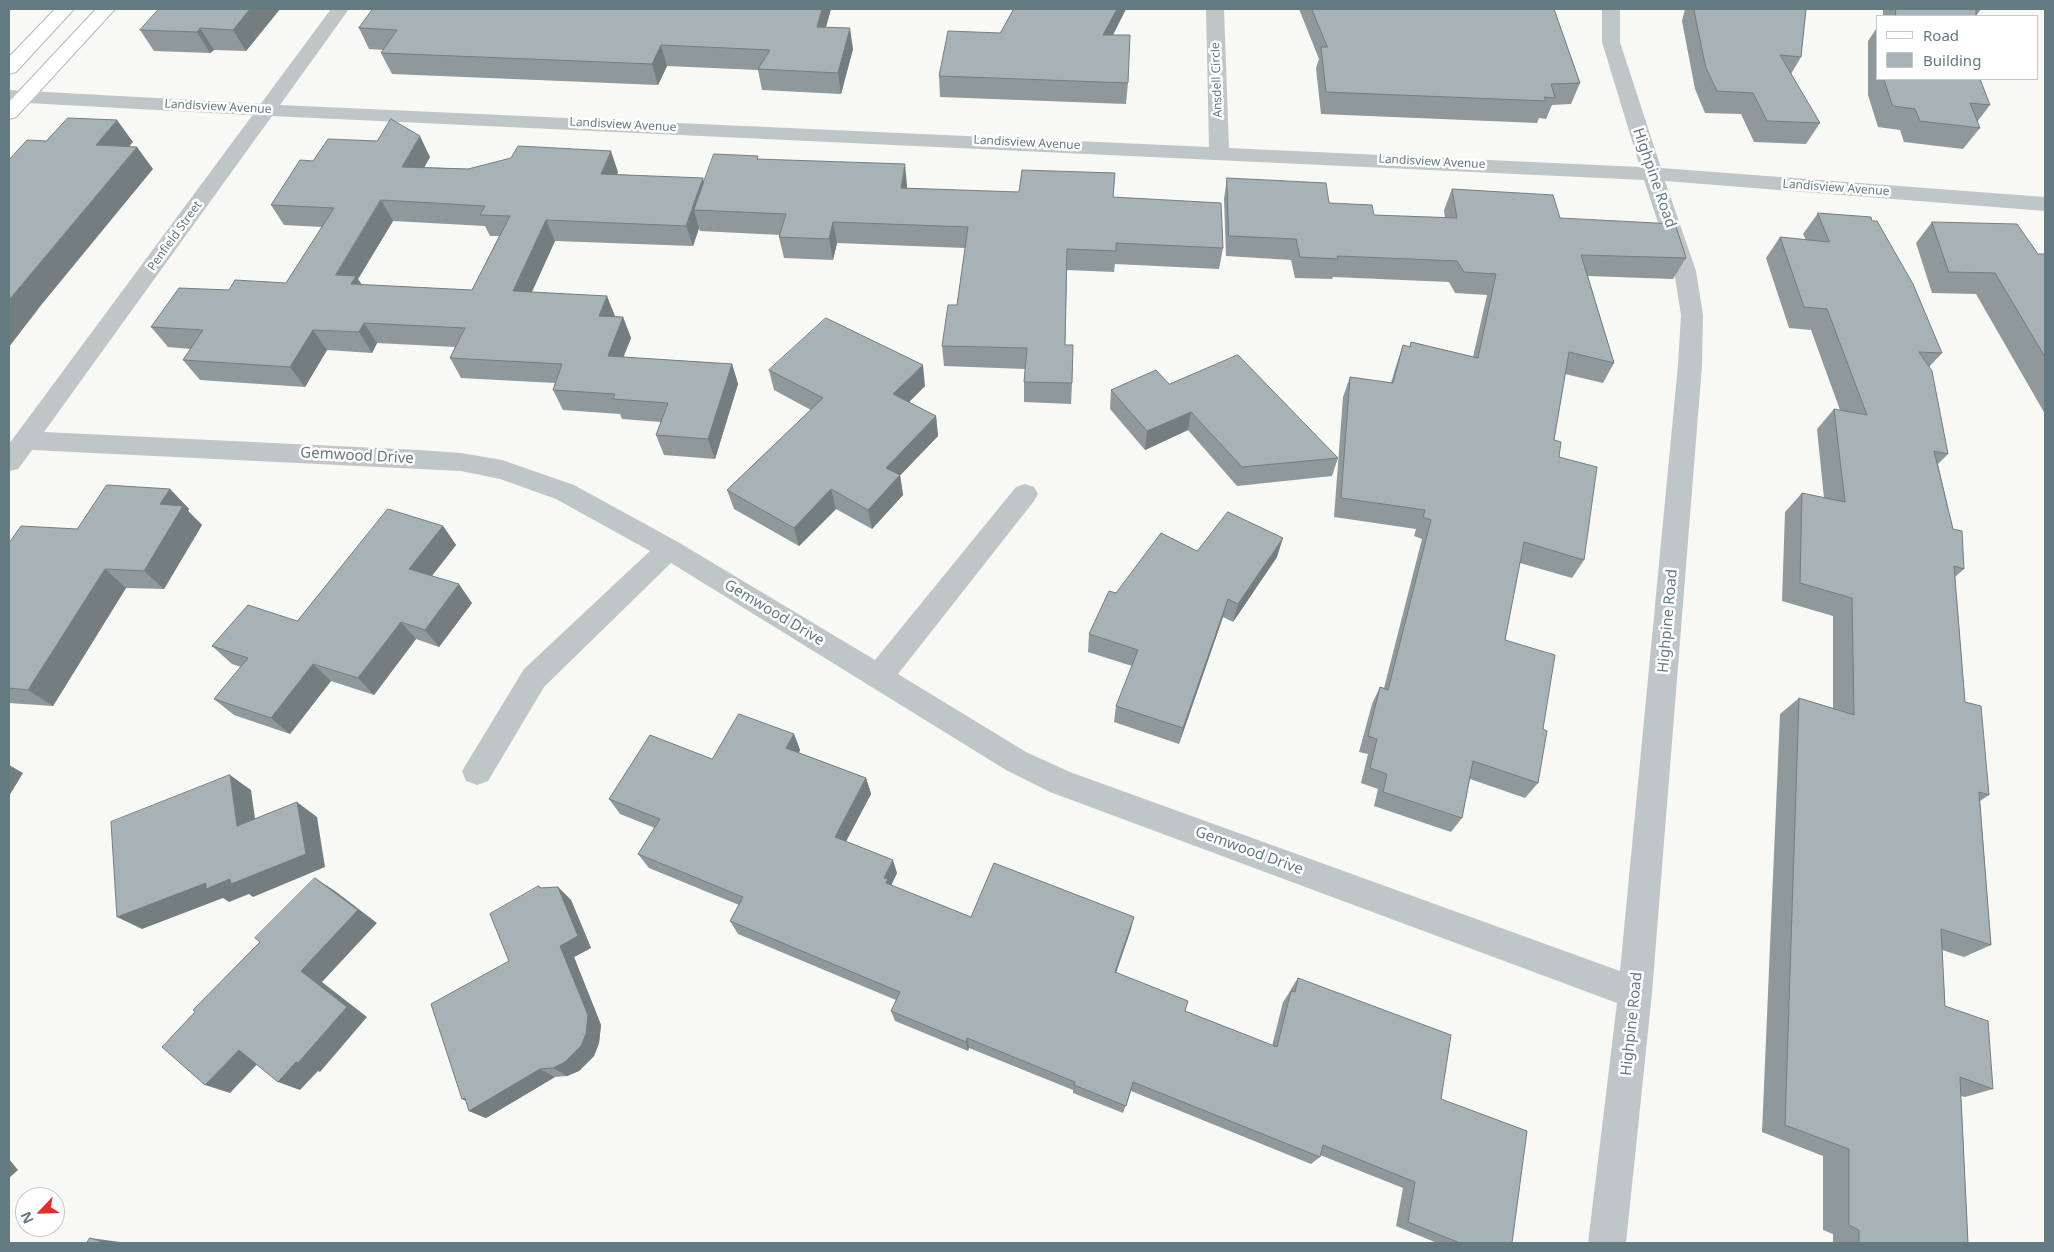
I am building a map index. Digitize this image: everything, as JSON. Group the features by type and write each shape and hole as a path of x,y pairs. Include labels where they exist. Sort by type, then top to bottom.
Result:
{"main road":[{"path":"9,68 65,9"},
{"path":"9,113 17,97 106,9"}],"street":[{"name":"Penfield Street","path":"17,451 340,9"},
{"name":"Ansdell Circle","path":"1215,9 1219,152"},
{"name":"Highpine Road","path":"1607,1243 1636,993 1690,365 1692,315 1685,271 1630,107 1611,42 1610,9"},
{"name":"Landisview Avenue","path":"17,97 267,110 1219,152 1653,174 2045,204"},
{"name":"Gemwood Drive","path":"17,451 461,462 502,470 565,492 669,549 1016,761 1061,782 1636,993"},
{"path":"879,676 1025,494"},
{"path":"477,771 534,678 669,549"}],"building":[{"path":"159,9 250,9 233,30 200,28 197,32 140,30"},
{"path":"373,9 822,9 817,27 850,28 838,73 758,69 770,50 661,45 652,64 381,53 397,30 359,28"},
{"path":"1014,9 1117,9 1103,35 1130,35 1128,83 939,76 948,31 1000,33"},
{"path":"1312,9 1554,9 1580,83 1551,84 1555,98 1544,97 1546,101 1326,92 1321,47 1327,47"},
{"path":"1694,9 1806,9 1801,57 1780,55 1820,123 1767,121 1753,93 1717,91 1706,68"},
{"path":"1896,9 1976,9 1976,15 1896,15"},
{"path":"1884,80 1980,80 1990,105 1970,103 1980,128 1920,121 1915,109 1893,106"},
{"path":"68,118 117,120 96,145 137,147 9,300 9,160 27,140 46,141"},
{"path":"391,119 420,136 402,167 468,169 511,158 518,146 611,151 601,174 703,178 686,226 546,220 513,291 607,296 599,316 623,317 608,356 732,364 708,439 656,435 668,403 613,399 615,394 553,390 562,364 450,358 465,328 364,323 359,332 313,330 290,367 183,360 203,330 151,327 179,288 229,290 235,280 286,283 334,208 271,205 300,160 313,161 328,139 377,141","holes":["381,200 485,206 480,215 510,216 472,290 351,284 356,276 336,275"]},
{"path":"714,154 758,156 757,159 905,164 901,188 1019,192 1022,170 1115,173 1113,197 1221,203 1223,248 1116,243 1116,251 1067,249 1065,345 1073,345 1072,383 1024,382 1027,348 942,346 948,305 957,305 968,227 833,222 829,239 779,237 786,214 694,210"},
{"path":"1227,178 1326,183 1329,203 1372,205 1374,215 1457,218 1452,189 1553,195 1560,218 1675,224 1686,258 1581,255 1614,363 1569,352 1554,440 1561,442 1559,457 1597,467 1584,560 1524,542 1505,640 1555,655 1543,729 1547,731 1538,783 1473,761 1462,818 1383,792 1387,774 1370,768 1377,739 1368,736 1380,687 1388,690 1431,520 1423,517 1425,510 1341,498 1350,377 1393,383 1403,345 1410,347 1411,342 1478,358 1496,274 1464,272 1457,261 1337,256 1338,259 1300,257 1296,239 1229,236"},
{"path":"1818,213 1871,217 1872,221 1877,221 1913,284 1942,353 1919,352 1932,371 1948,454 1934,451 1953,529 1962,531 1964,569 1954,566 1965,702 1981,706 1989,795 1979,792 1991,945 1941,929 1945,1006 1988,1021 1993,1089 1960,1077 1968,1243 1859,1243 1859,1230 1849,1225 1849,1149 1785,1125 1799,698 1854,715 1852,598 1800,583 1802,493 1845,502 1834,409 1867,415 1827,309 1804,307 1780,237 1829,242"},
{"path":"1932,222 2017,224 2038,254 2045,254 2045,357 1995,273 1949,272"},
{"path":"826,318 923,365 893,394 936,416 886,468 900,475 868,510 831,489 794,528 727,490 823,398 769,370"},
{"path":"1238,355 1338,458 1242,467 1191,412 1147,431 1111,390 1156,370 1169,384"},
{"path":"107,485 170,489 160,504 183,506 144,571 105,569 28,690 9,688 9,543 21,526 77,529"},
{"path":"388,509 443,526 409,569 459,584 425,630 401,622 358,678 313,664 271,718 214,699 248,658 212,646 248,605 297,621"},
{"path":"1228,512 1283,538 1238,604 1228,599 1183,728 1116,706 1138,650 1089,634 1109,591 1116,593 1161,533 1197,551"},
{"path":"739,714 794,734 786,748 866,778 835,837 893,860 884,878 888,879 886,883 971,917 994,863 1134,917 1115,972 1188,1001 1185,1011 1277,1047 1291,991 1295,992 1298,978 1451,1035 1441,1099 1527,1131 1512,1243 1460,1243 1408,1222 1415,1182 1323,1145 1320,1157 1133,1082 1126,1106 1074,1085 1075,1082 967,1038 966,1042 891,1011 900,992 730,921 743,897 638,854 660,819 609,799 650,735 712,759"},
{"path":"230,775 237,826 297,802 306,854 231,884 230,879 206,889 206,883 117,917 111,822"},
{"path":"315,878 358,910 301,971 347,1007 298,1063 296,1062 278,1082 239,1050 205,1085 162,1047 195,1012 193,1010 260,942 255,938"},
{"path":"539,886 540,888 558,887 578,936 560,946 588,1015 586,1034 581,1046 565,1062 553,1068 540,1069 469,1111 465,1098 462,1099 431,1004 509,961 490,914"},
{"path":"90,1238 106,1243 87,1243"}]}
